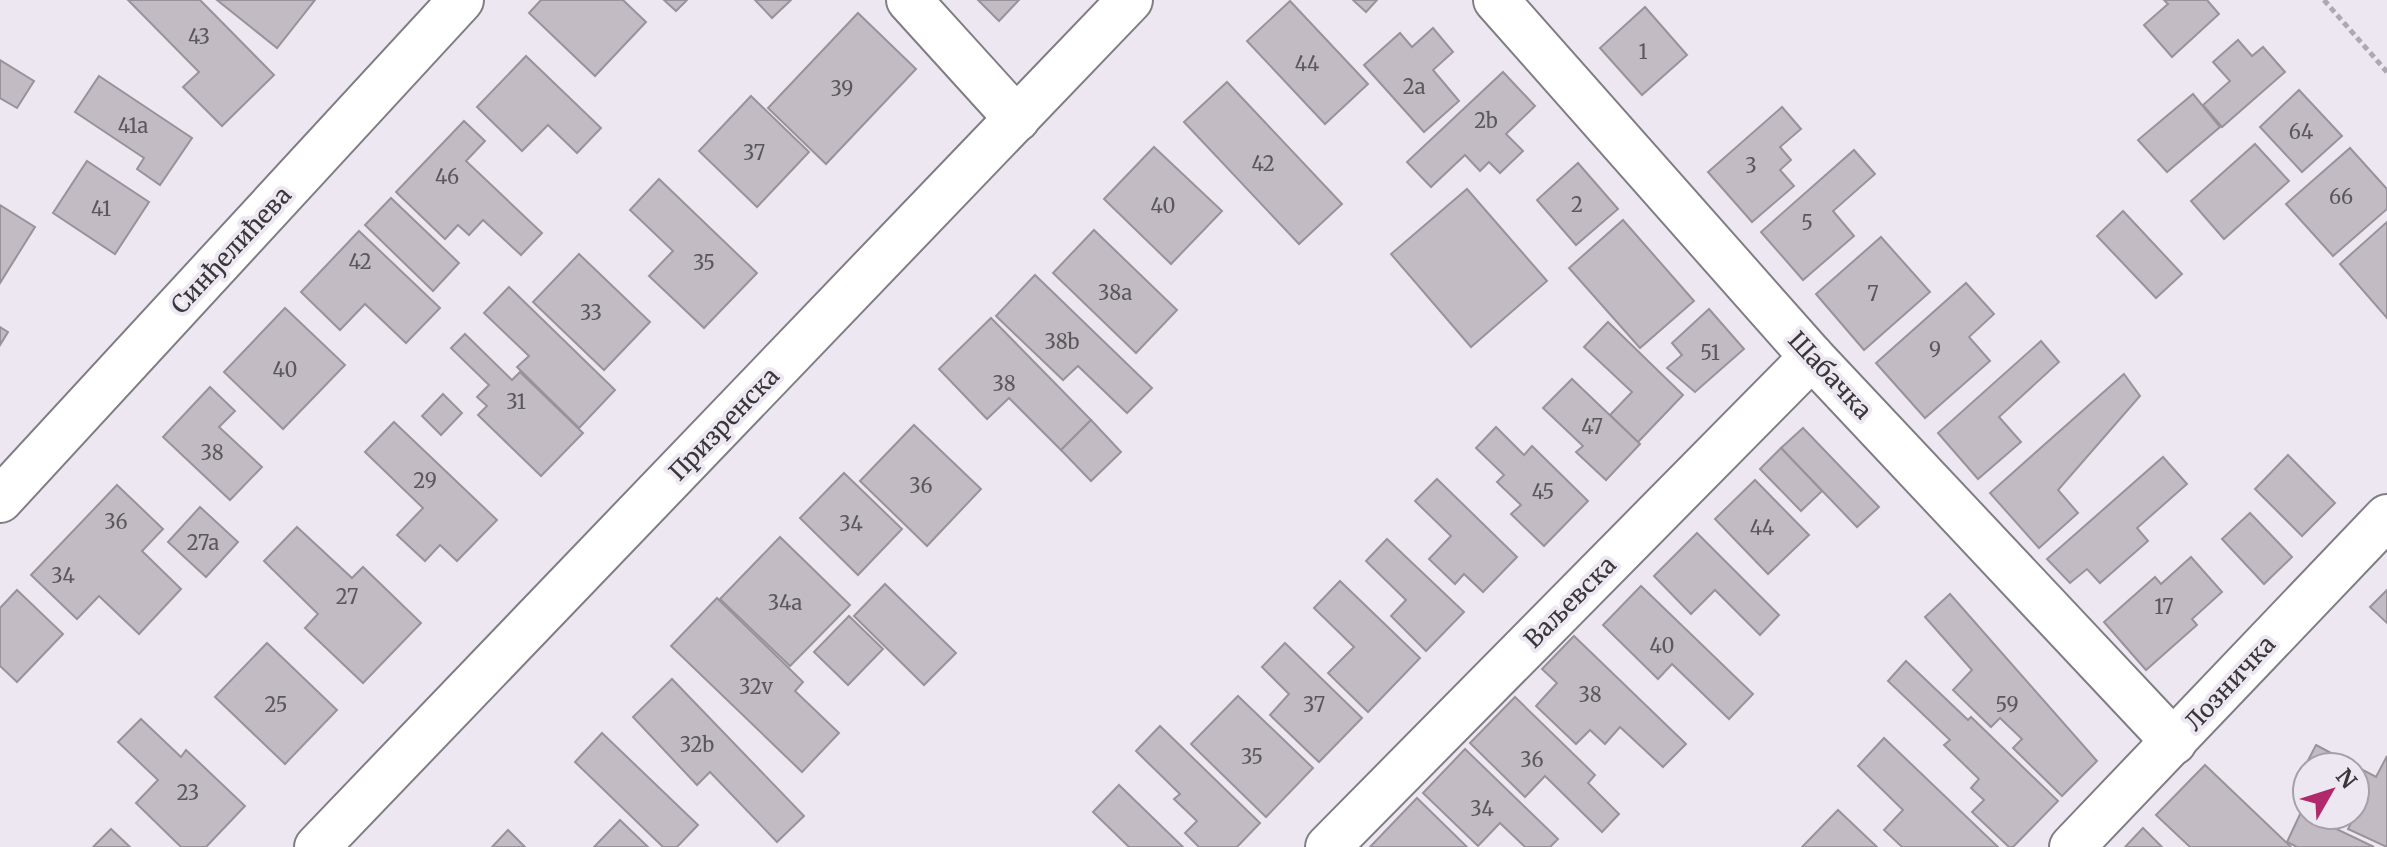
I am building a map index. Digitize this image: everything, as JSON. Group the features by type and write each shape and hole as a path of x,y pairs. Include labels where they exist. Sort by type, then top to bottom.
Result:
{"street":[{"name":"Синђелићева","path":"0,500 461,0"},
{"path":"909,0 1017,119"},
{"name":"Призренска","path":"317,847 1130,0"},
{"name":"Шабачка","path":"1496,0 1812,357 2174,742"},
{"name":"Ваљевска","path":"1328,847 1812,357"},
{"name":"Лозничка","path":"2072,847 2387,517"}],"path":[{"path":"2324,0 2387,72"}],"building":[{"path":"128,0 200,0 274,75 222,126 183,87 199,72"},
{"path":"217,0 315,0 277,48"},
{"path":"541,0 623,0 646,22 595,76 529,13"},
{"path":"664,0 687,0 676,11"},
{"path":"755,0 791,0 772,18"},
{"path":"978,0 1019,0 999,21"},
{"path":"1353,0 1377,0 1366,12"},
{"path":"2164,0 2207,0 2219,14 2172,57 2144,25 2168,4"},
{"path":"1290,1 1368,84 1325,124 1247,41"},
{"path":"1645,7 1687,55 1642,95 1600,48"},
{"path":"858,13 916,69 826,164 768,108"},
{"path":"1433,28 1453,52 1433,70 1459,101 1424,132 1364,65 1400,33 1412,47"},
{"path":"2238,40 2252,56 2263,47 2285,72 2222,127 2203,105 2230,81 2213,62"},
{"path":"526,56 601,128 577,153 548,125 522,151 477,107"},
{"path":"0,60 34,81 17,108 0,98"},
{"path":"1503,72 1535,106 1506,134 1523,151 1500,173 1489,162 1480,171 1465,155 1431,187 1407,162"},
{"path":"99,76 192,138 160,185 137,169 144,158 75,112"},
{"path":"1227,82 1342,204 1299,244 1184,122"},
{"path":"2299,90 2342,136 2302,172 2260,127"},
{"path":"2193,94 2220,127 2167,172 2138,140"},
{"path":"751,96 809,152 757,207 699,151"},
{"path":"1782,107 1801,129 1780,147 1791,160 1780,170 1794,186 1752,222 1708,172"},
{"path":"464,121 485,141 466,161 542,233 521,255 483,220 469,235 458,225 445,239 396,192"},
{"path":"2255,144 2289,181 2224,239 2191,201"},
{"path":"1154,147 1222,211 1171,264 1104,199"},
{"path":"2350,148 2387,189 2387,209 2333,256 2286,204"},
{"path":"1854,150 1875,174 1833,211 1854,236 1803,280 1761,232"},
{"path":"87,161 149,202 115,254 53,213"},
{"path":"1578,163 1618,209 1576,245 1537,200"},
{"path":"659,179 757,273 704,328 649,276 673,251 630,210"},
{"path":"1467,189 1547,281 1471,347 1391,254"},
{"path":"391,198 459,263 433,291 365,225"},
{"path":"0,205 35,227 0,283"},
{"path":"2123,211 2182,274 2156,298 2097,236"},
{"path":"1623,220 1694,301 1640,348 1569,268"},
{"path":"2387,222 2387,318 2340,264"},
{"path":"1094,230 1177,310 1136,353 1053,273"},
{"path":"359,231 440,308 406,343 365,304 340,330 301,292"},
{"path":"1881,237 1930,292 1864,350 1816,294"},
{"path":"579,254 650,322 604,370 533,302"},
{"path":"1035,275 1152,388 1127,413 1078,366 1063,380 996,316"},
{"path":"1966,283 1994,314 1969,337 1990,361 1925,418 1876,363"},
{"path":"509,287 615,390 579,428 517,367 529,356 484,313"},
{"path":"285,308 345,365 283,429 224,372"},
{"path":"1709,309 1744,349 1695,392 1667,368 1682,355 1672,343"},
{"path":"991,318 1091,420 1061,450 1009,398 987,419 939,369"},
{"path":"1608,322 1683,395 1638,442 1610,415 1632,392 1584,347"},
{"path":"0,327 8,332 0,345"},
{"path":"465,334 512,380 520,372 583,433 541,476 478,415 487,406 477,397 489,385 451,348"},
{"path":"2041,341 2059,362 1999,417 2021,442 1978,479 1938,433"},
{"path":"2124,374 2140,396 2058,490 2078,513 2039,548 1990,493"},
{"path":"1572,379 1640,444 1606,480 1576,452 1583,446 1543,408"},
{"path":"210,387 235,411 219,427 262,467 230,500 163,437"},
{"path":"443,394 462,413 441,435 422,416"},
{"path":"1091,420 1121,452 1091,481 1061,450"},
{"path":"394,422 497,520 457,561 440,545 425,561 397,535 423,508 365,452"},
{"path":"914,425 981,489 927,546 860,481"},
{"path":"1496,427 1524,455 1532,446 1588,501 1544,546 1511,514 1521,505 1497,482 1504,475 1476,448"},
{"path":"1803,428 1879,507 1857,527 1781,448"},
{"path":"1781,448 1822,491 1801,511 1760,469"},
{"path":"2288,455 2335,503 2302,536 2255,489"},
{"path":"2163,457 2187,484 2137,528 2148,541 2100,583 2087,569 2070,583 2047,559"},
{"path":"844,473 902,529 858,575 800,518"},
{"path":"1437,479 1517,557 1483,592 1464,574 1455,584 1429,559 1451,536 1415,501"},
{"path":"1755,480 1809,535 1768,574 1715,519"},
{"path":"117,485 163,529 142,551 181,589 139,634 99,596 77,619 31,575"},
{"path":"200,507 238,542 206,577 168,542"},
{"path":"2250,513 2292,557 2264,584 2222,539"},
{"path":"297,527 352,578 363,567 421,623 363,683 305,628 318,614 264,561"},
{"path":"1697,533 1779,615 1760,635 1715,590 1691,614 1654,576"},
{"path":"780,537 850,605 790,666 720,599"},
{"path":"1387,539 1464,612 1426,651 1391,616 1406,600 1366,561"},
{"path":"2191,557 2222,592 2192,619 2197,625 2146,670 2104,622 2155,577 2161,584"},
{"path":"1340,581 1420,658 1368,712 1328,673 1354,647 1314,608"},
{"path":"885,584 956,653 924,685 854,616"},
{"path":"1641,586 1753,694 1729,719 1672,664 1658,679 1603,625"},
{"path":"17,590 63,634 17,682 0,666 0,608"},
{"path":"2387,590 2387,623 2370,607"},
{"path":"1950,594 2097,761 2062,796 2013,748 2022,739 2000,718 1991,727 1953,690 1972,670 1925,617"},
{"path":"717,598 803,682 795,691 839,733 802,772 671,646"},
{"path":"849,616 883,649 848,685 814,652"},
{"path":"1574,636 1686,744 1663,767 1620,727 1605,744 1590,730 1576,744 1536,706 1557,683 1542,669"},
{"path":"267,643 337,710 285,764 215,697"},
{"path":"1285,643 1362,718 1319,762 1270,715 1289,694 1262,667"},
{"path":"1906,661 1968,720 1971,717 2058,801 2013,847 2009,847 1972,812 1984,800 1971,788 1979,779 1944,745 1950,740 1888,681"},
{"path":"672,679 804,816 777,842 710,772 697,785 633,717"},
{"path":"1238,696 1313,768 1266,817 1191,744"},
{"path":"1515,697 1595,775 1588,783 1619,814 1602,832 1545,776 1525,797 1470,743"},
{"path":"141,719 181,757 186,750 245,806 206,847 181,847 136,803 158,780 118,742"},
{"path":"1160,726 1260,823 1237,847 1199,847 1185,833 1197,821 1174,799 1180,794 1136,751"},
{"path":"602,733 698,825 677,847 663,847 575,762"},
{"path":"1884,738 1998,847 1902,847 1884,830 1903,810 1858,766"},
{"path":"2316,745 2327,751 2313,751"},
{"path":"1465,749 1558,839 1550,847 1525,847 1500,823 1478,846 1423,793"},
{"path":"2387,756 2387,847 2352,831 2371,831 2371,774 2376,777"},
{"path":"2205,765 2291,847 2190,847 2156,815"},
{"path":"1119,785 1183,847 1129,847 1093,812"},
{"path":"1417,798 1467,847 1370,847"},
{"path":"1838,810 1877,847 1802,847"},
{"path":"620,820 648,847 594,847"},
{"path":"2143,828 2162,847 2125,847"},
{"path":"111,829 130,847 93,847"},
{"path":"508,830 525,847 492,847"},
{"path":"2292,831 2340,831 2374,847 2297,847 2287,842"}]}
